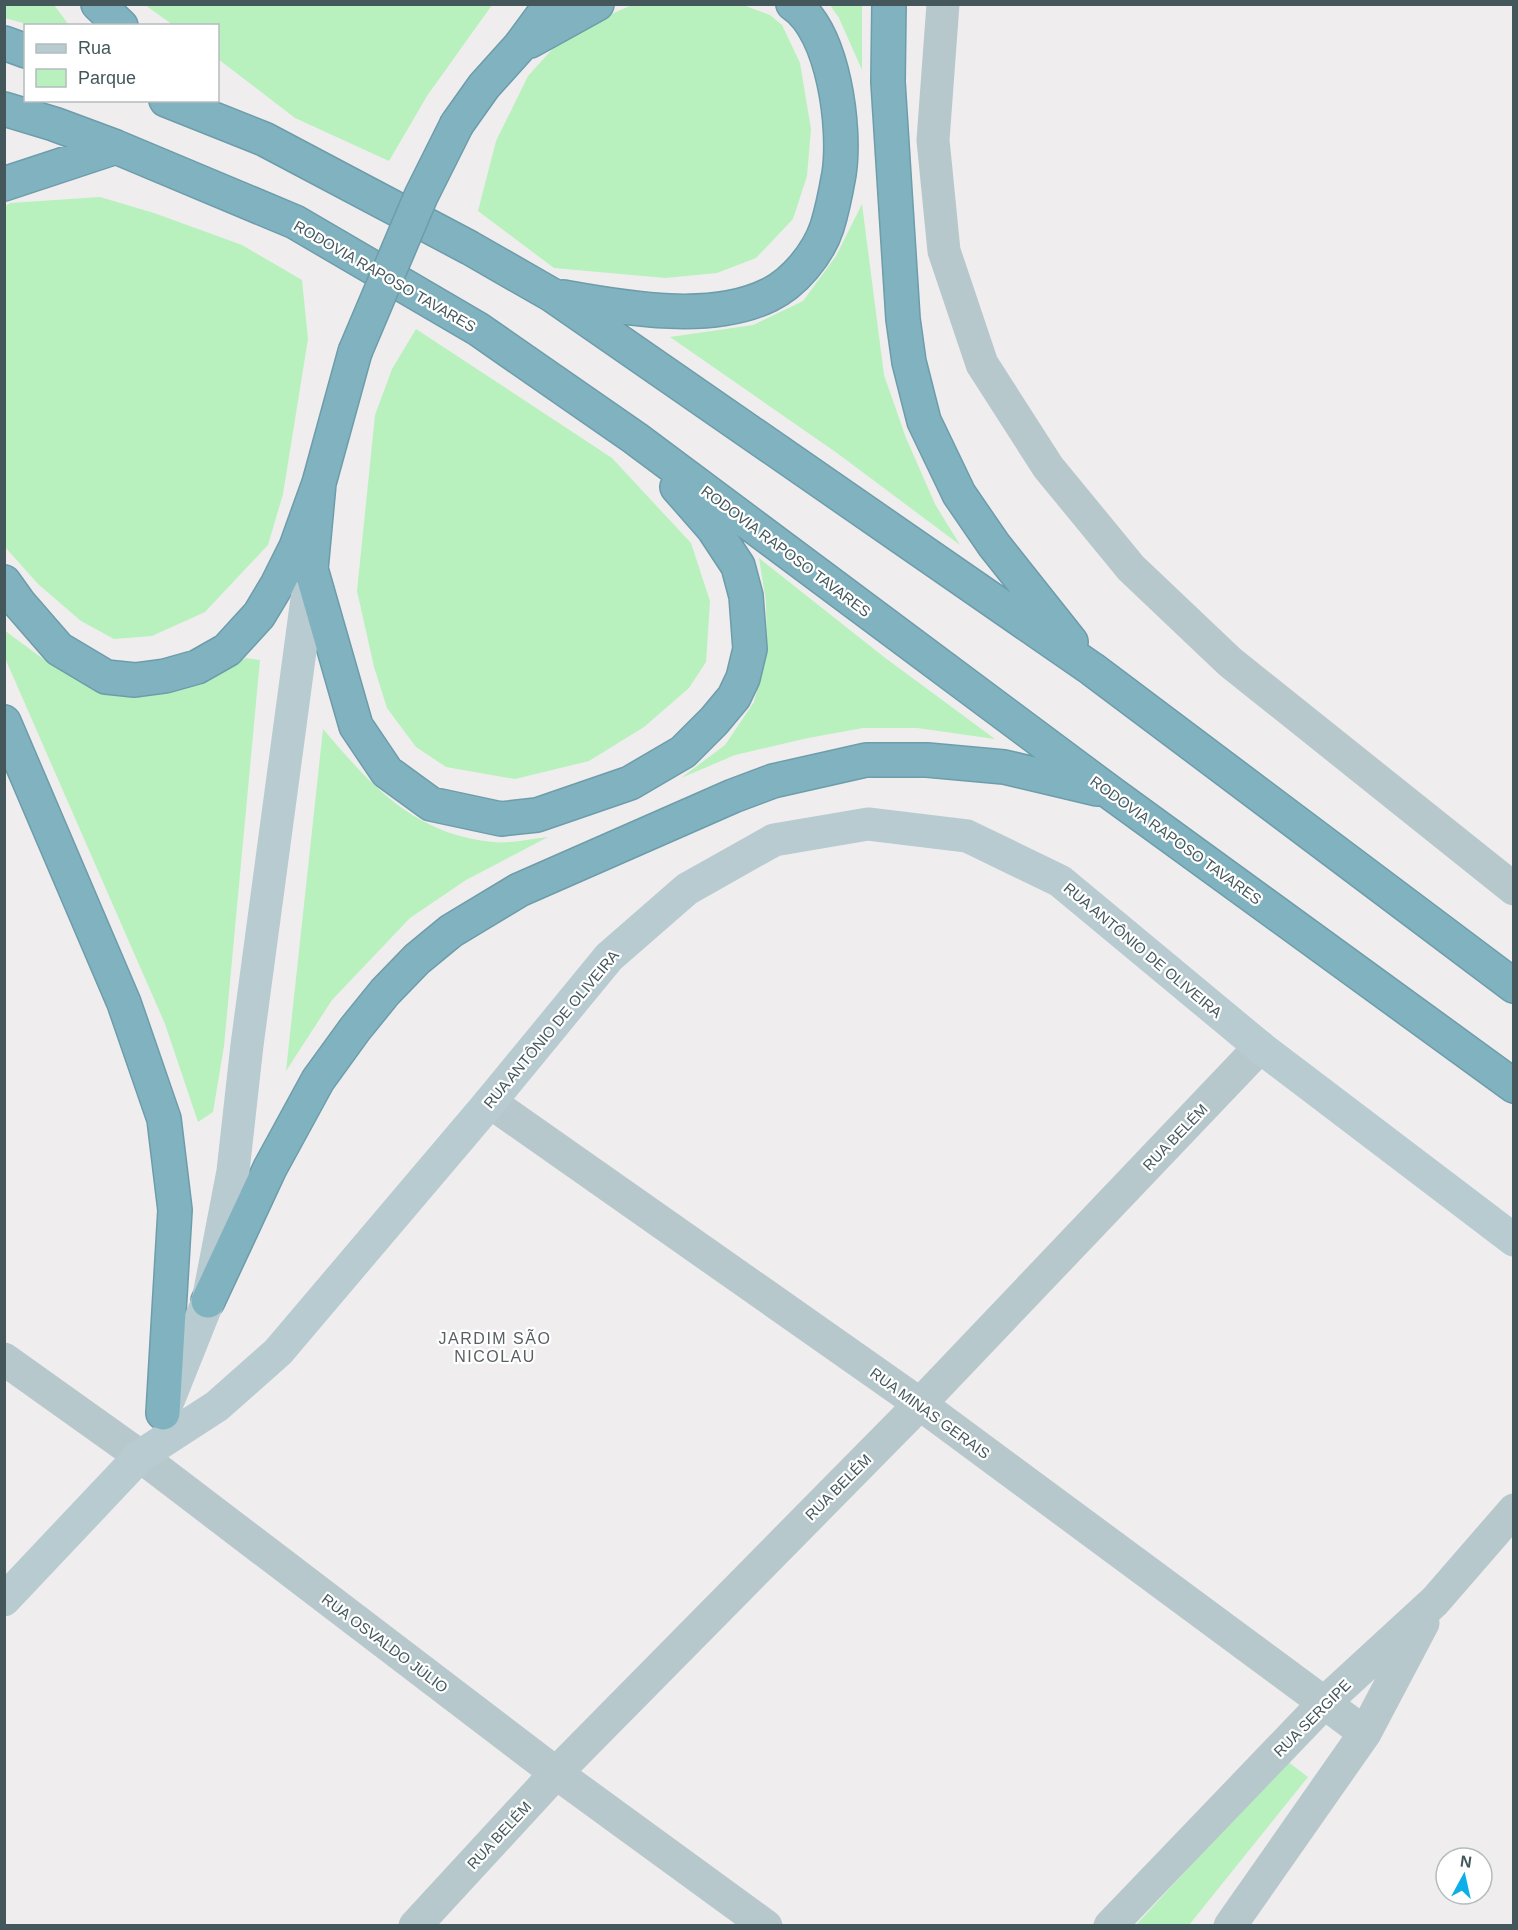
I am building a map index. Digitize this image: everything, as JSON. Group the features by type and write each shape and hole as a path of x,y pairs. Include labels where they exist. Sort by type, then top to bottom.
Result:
{"highway":[{"path":"98,4 119,24"},
{"path":"4,582 59,649 106,677 135,680 165,676 197,668 227,650 259,615 296,547 319,483 354,352 421,196 457,124 484,86 520,46 551,4"},
{"path":"520,46 597,4"},
{"path":"552,295 615,306 677,310 729,309 770,295 804,269 826,229 839,172 840,115 834,80 825,51 816,31 793,4"},
{"path":"889,4 888,82 903,319 909,362 924,421 959,494 994,545 1092,669"},
{"path":"4,44 24,50"},
{"path":"171,102 264,139 470,248 552,295 1092,669 1514,986"},
{"path":"219,102 264,139"},
{"name":"RODOVIA RAPOSO TAVARES","path":"4,109 54,124 116,147 295,222 478,330 634,438 1111,793 1514,1086"},
{"path":"4,184 116,147"},
{"path":"319,483 311,569 356,726 387,772 431,804 501,819 537,815 630,783 683,752 734,697 743,678 750,650 746,596 738,566 714,528 634,438"},
{"path":"4,722 124,1003 164,1119 175,1210 163,1413"},
{"path":"208,1301 270,1168 307,1099 355,1029 385,992 417,959 451,931 519,890 723,800 773,781 866,760 927,760 1004,768 1111,793"}],"main road":[{"path":"4,1600 140,1456 163,1413 208,1301 233,1171 249,1033 311,569"},
{"name":"RUA ANTÔNIO DE OLIVEIRA","path":"140,1456 217,1406 278,1352 490,1102 609,957 687,889 774,840 868,824 967,836 1059,881 1260,1047 1514,1240"}],"street":[{"path":"943,4 933,140 944,251 982,364 1048,467 1131,568 1230,662 1514,889"},
{"name":"RUA BELÉM","path":"415,1926 556,1773 920,1404 1260,1047"},
{"name":"RUA MINAS GERAIS","path":"490,1102 920,1404 1365,1733"},
{"name":"RUA OSVALDO JÚLIO","path":"4,1359 140,1456 556,1773 766,1926"},
{"name":"RUA SERGIPE","path":"1110,1926 1324,1703 1435,1600 1514,1510"},
{"path":"1230,1926 1365,1733 1435,1600"}],"green space":[{"path":"4,5 54,5 68,24 26,24 5,18"},
{"path":"145,5 492,5 427,96 389,161 295,118 219,60 219,24 172,24"},
{"path":"632,5 743,5 770,15 782,25 800,63 811,129 807,176 793,219 756,258 717,273 665,278 554,268 478,211 496,141 528,76 557,44 596,21"},
{"path":"830,5 862,5 862,70 839,18"},
{"path":"100,197 154,213 242,245 302,280 308,339 283,494 268,545 205,612 152,636 114,639 81,621 38,584 5,547 5,206 10,203"},
{"path":"862,204 884,375 906,438 935,504 960,545 837,453 670,337 753,325 803,301 836,256"},
{"path":"416,329 612,458 691,543 710,601 706,662 689,688 644,727 589,761 515,779 446,767 416,747 387,708 374,667 357,591 375,415 392,369"},
{"path":"759,558 884,657 995,739 917,728 863,728 735,755 681,778 725,745 754,702 767,651 766,602"},
{"path":"4,630 46,661 95,688 205,681 246,658 260,660 224,1046 213,1112 198,1122 165,1024 5,658"},
{"path":"323,729 377,788 417,818 465,837 493,842 513,842 548,837 466,880 410,918 332,1000 286,1071"},
{"path":"1287,1761 1308,1777 1189,1925 1135,1926"}],"district":[{"name":"JARDIM SÃO NICOLAU","path":"495,1347"}]}
